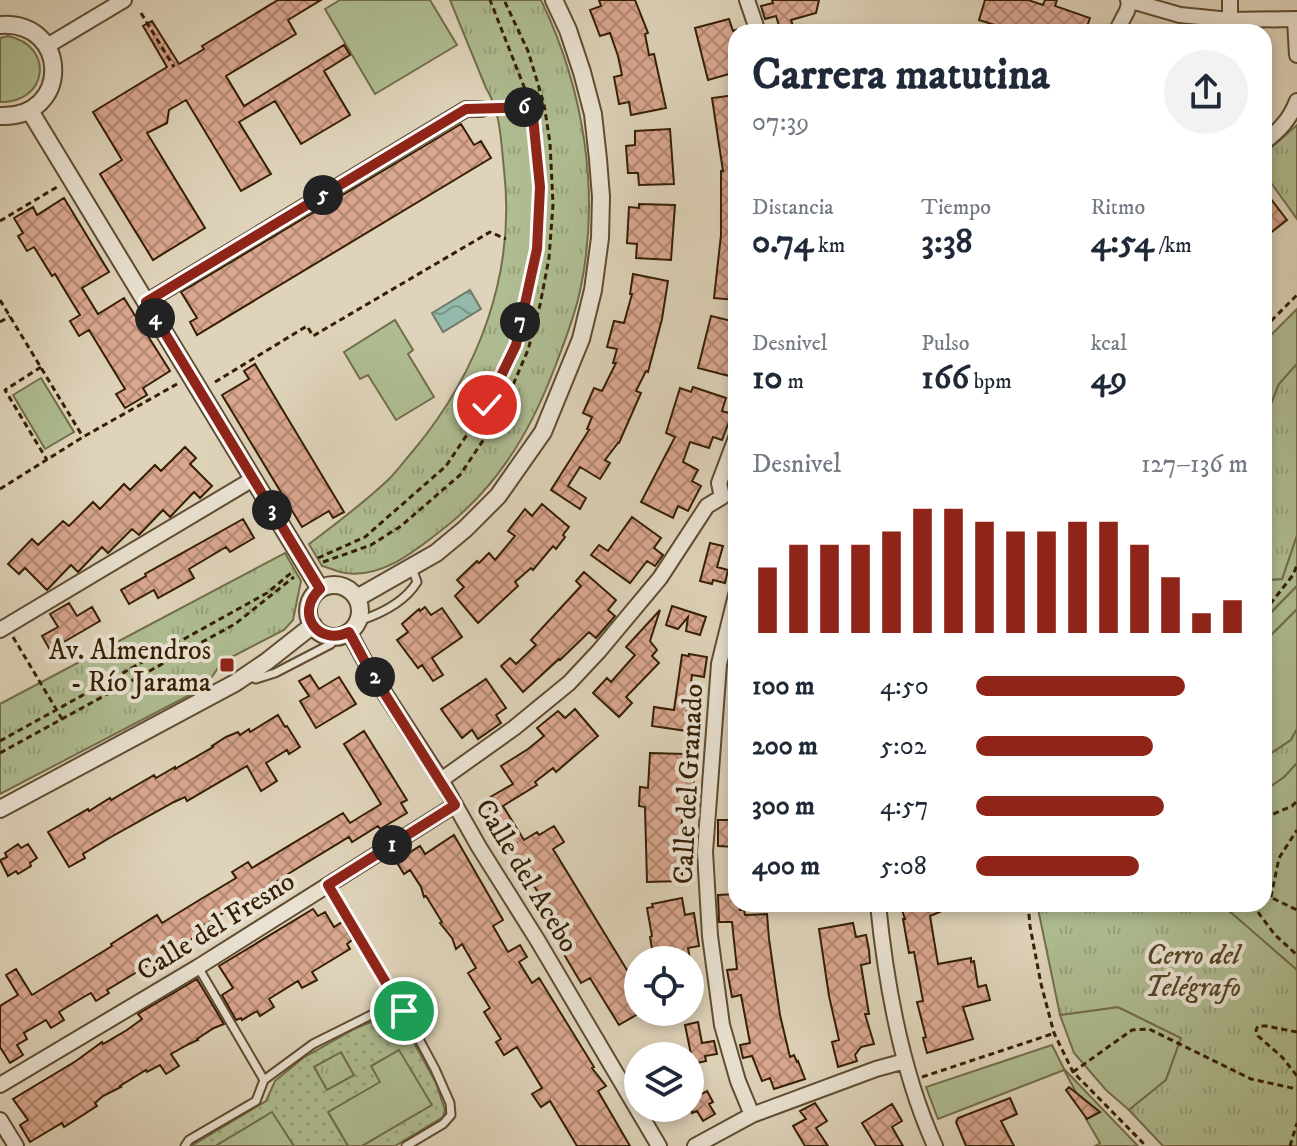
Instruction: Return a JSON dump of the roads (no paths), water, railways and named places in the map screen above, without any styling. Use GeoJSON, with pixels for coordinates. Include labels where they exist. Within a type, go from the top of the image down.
{"type":"FeatureCollection","features":[{"type":"Feature","properties":{"kind":"street"},"geometry":{"type":"LineString","coordinates":[[47,46],[124,0]]}},
{"type":"Feature","properties":{"kind":"street"},"geometry":{"type":"LineString","coordinates":[[357,598],[436,553],[498,496],[543,432],[581,339],[593,290],[600,238],[598,159],[593,114],[582,72],[554,0]]}},
{"type":"Feature","properties":{"kind":"street"},"geometry":{"type":"LineString","coordinates":[[747,0],[755,24]]}},
{"type":"Feature","properties":{"kind":"street"},"geometry":{"type":"LineString","coordinates":[[1120,24],[1129,0],[1180,15],[1230,20],[1296,19],[1297,55]]}},
{"type":"Feature","properties":{"kind":"street"},"geometry":{"type":"LineString","coordinates":[[1230,0],[1230,20]]}},
{"type":"Feature","properties":{"kind":"street"},"geometry":{"type":"LineString","coordinates":[[0,25],[26,28],[38,36],[53,60],[54,75],[50,90],[42,102],[14,117],[0,116]]}},
{"type":"Feature","properties":{"kind":"street"},"geometry":{"type":"LineString","coordinates":[[1272,136],[1292,116],[1297,101]]}},
{"type":"Feature","properties":{"kind":"street"},"geometry":{"type":"LineString","coordinates":[[146,302],[466,109],[482,109]]}},
{"type":"Feature","properties":{"kind":"street"},"geometry":{"type":"LineString","coordinates":[[30,111],[320,589]]}},
{"type":"Feature","properties":{"kind":"street"},"geometry":{"type":"LineString","coordinates":[[728,459],[719,483],[728,498]]}},
{"type":"Feature","properties":{"kind":"street"},"geometry":{"type":"LineString","coordinates":[[4,626],[253,479]]}},
{"type":"Feature","properties":{"kind":"street"},"geometry":{"type":"LineString","coordinates":[[441,780],[514,728],[569,683],[660,578],[707,506],[728,500]]}},
{"type":"Feature","properties":{"kind":"street"},"geometry":{"type":"LineString","coordinates":[[331,585],[344,586],[357,598],[361,613],[347,630],[318,631],[309,619],[311,599],[320,589],[331,585]]}},
{"type":"Feature","properties":{"kind":"street"},"geometry":{"type":"LineString","coordinates":[[0,809],[246,676],[313,625]]}},
{"type":"Feature","properties":{"kind":"street","name":"Calle del Granado"},"geometry":{"type":"LineString","coordinates":[[728,627],[719,664],[705,852],[710,936],[722,1025],[738,1081],[752,1115]]}},
{"type":"Feature","properties":{"kind":"street","name":"Calle del Acebo"},"geometry":{"type":"LineString","coordinates":[[347,630],[441,780],[659,1146]]}},
{"type":"Feature","properties":{"kind":"street","name":"Calle del Fresno"},"geometry":{"type":"LineString","coordinates":[[0,1085],[198,967],[455,805]]}},
{"type":"Feature","properties":{"kind":"street"},"geometry":{"type":"LineString","coordinates":[[879,912],[883,951],[905,1061],[935,1146]]}},
{"type":"Feature","properties":{"kind":"street"},"geometry":{"type":"LineString","coordinates":[[695,1146],[752,1115],[905,1061]]}},
{"type":"Feature","properties":{"kind":"street"},"geometry":{"type":"LineString","coordinates":[[0,1120],[16,1146]]}},
{"type":"Feature","properties":{"kind":"lane"},"geometry":{"type":"LineString","coordinates":[[246,676],[256,679],[275,673],[331,644],[347,630],[384,611],[417,582],[412,568]]}},
{"type":"Feature","properties":{"kind":"lane"},"geometry":{"type":"LineString","coordinates":[[328,885],[392,993],[393,1004]]}},
{"type":"Feature","properties":{"kind":"lane"},"geometry":{"type":"LineString","coordinates":[[198,967],[264,1080]]}},
{"type":"Feature","properties":{"kind":"lane"},"geometry":{"type":"LineString","coordinates":[[185,1146],[189,1140],[256,1101],[264,1080],[313,1044],[393,1004]]}},
{"type":"Feature","properties":{"kind":"lane"},"geometry":{"type":"LineString","coordinates":[[393,1004],[404,1011],[450,1103],[451,1115],[443,1124],[406,1146]]}},
{"type":"Feature","properties":{"kind":"water"},"geometry":{"type":"Polygon","coordinates":[[[470,290],[481,309],[443,332],[432,313],[470,290]]]}},
{"type":"Feature","properties":{"kind":"place","name":"Av. Almendros - Río Jarama"},"geometry":{"type":"Point","coordinates":[227,665]}},
{"type":"Feature","properties":{"kind":"park label","name":"Cerro del Telégrafo"},"geometry":{"type":"Point","coordinates":[1193,970]}}]}
